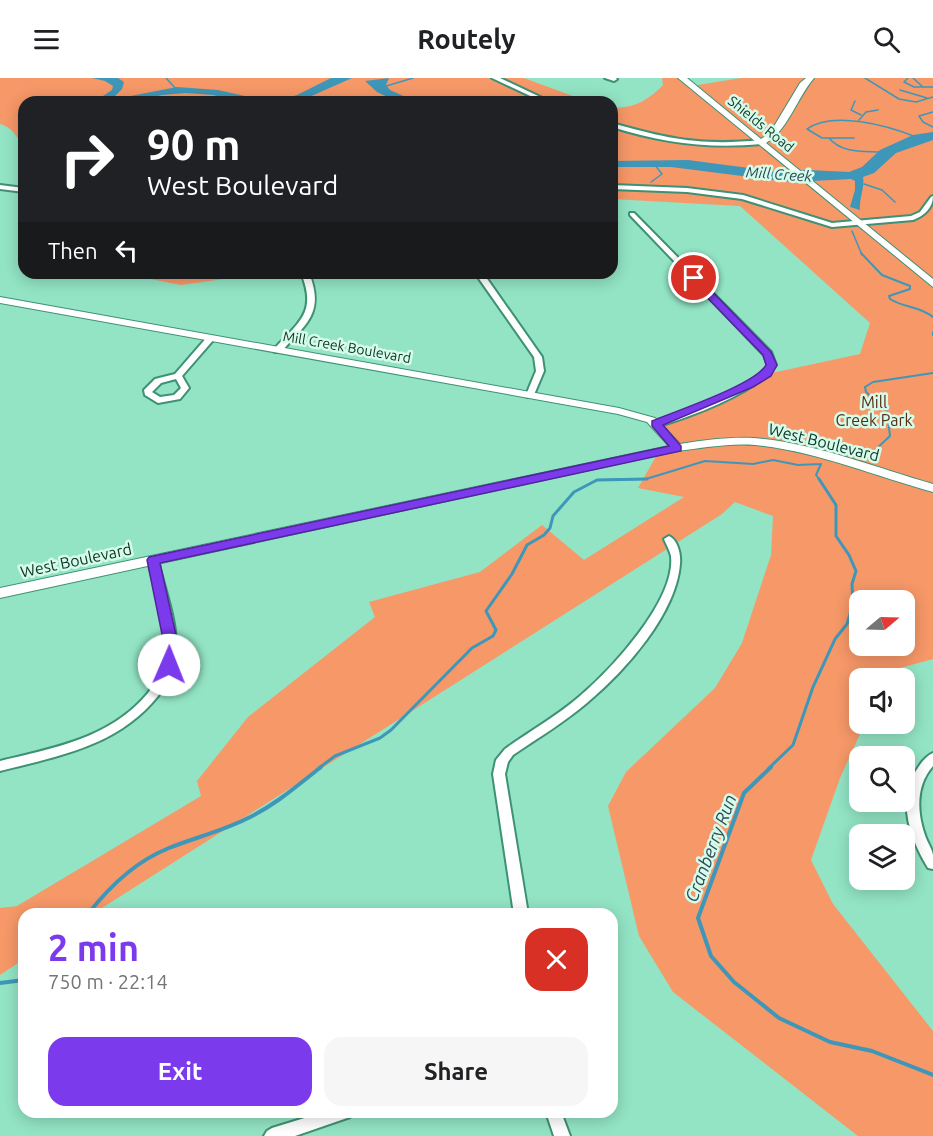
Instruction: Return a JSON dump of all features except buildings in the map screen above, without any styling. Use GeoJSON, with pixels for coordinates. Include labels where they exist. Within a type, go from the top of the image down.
{"type":"FeatureCollection","features":[{"type":"Feature","properties":{"kind":"street"},"geometry":{"type":"LineString","coordinates":[[495,78],[535,96]]}},
{"type":"Feature","properties":{"kind":"street","name":"Shields Road"},"geometry":{"type":"LineString","coordinates":[[682,78],[933,284]]}},
{"type":"Feature","properties":{"kind":"street"},"geometry":{"type":"LineString","coordinates":[[618,128],[691,145],[712,146],[760,142],[773,135],[803,84],[810,78]]}},
{"type":"Feature","properties":{"kind":"street"},"geometry":{"type":"LineString","coordinates":[[0,187],[18,189]]}},
{"type":"Feature","properties":{"kind":"street"},"geometry":{"type":"LineString","coordinates":[[618,187],[687,190],[743,197],[819,223],[832,225],[913,218],[922,213],[933,198]]}},
{"type":"Feature","properties":{"kind":"street"},"geometry":{"type":"LineString","coordinates":[[632,214],[768,354],[771,365],[767,374],[749,385],[656,424]]}},
{"type":"Feature","properties":{"kind":"street"},"geometry":{"type":"LineString","coordinates":[[278,350],[302,323],[313,305],[313,290],[308,279]]}},
{"type":"Feature","properties":{"kind":"street"},"geometry":{"type":"LineString","coordinates":[[483,279],[538,357],[540,371],[530,395]]}},
{"type":"Feature","properties":{"kind":"street","name":"Mill Creek Boulevard"},"geometry":{"type":"LineString","coordinates":[[0,300],[620,411],[656,424],[677,448]]}},
{"type":"Feature","properties":{"kind":"street"},"geometry":{"type":"LineString","coordinates":[[178,376],[211,338]]}},
{"type":"Feature","properties":{"kind":"street","name":"West Boulevard"},"geometry":{"type":"LineString","coordinates":[[0,593],[677,448],[725,442],[766,443],[803,451],[933,488]]}},
{"type":"Feature","properties":{"kind":"street"},"geometry":{"type":"LineString","coordinates":[[520,908],[501,795],[500,765],[509,752],[594,690],[646,632],[664,602],[674,573],[675,551],[669,539]]}},
{"type":"Feature","properties":{"kind":"street"},"geometry":{"type":"LineString","coordinates":[[0,766],[66,750],[93,740],[126,721],[154,694],[169,665],[171,644],[153,560]]}},
{"type":"Feature","properties":{"kind":"street"},"geometry":{"type":"LineString","coordinates":[[933,758],[922,769],[916,784],[912,812],[918,836],[933,864]]}},
{"type":"Feature","properties":{"kind":"street"},"geometry":{"type":"LineString","coordinates":[[272,1136],[324,1118]]}},
{"type":"Feature","properties":{"kind":"street"},"geometry":{"type":"LineString","coordinates":[[556,1118],[562,1136]]}},
{"type":"Feature","properties":{"kind":"green space"},"geometry":{"type":"Polygon","coordinates":[[[0,78],[524,78],[573,96],[18,96],[18,140],[10,129],[0,124],[0,78]]]}},
{"type":"Feature","properties":{"kind":"green space","name":"Mill Creek Park"},"geometry":{"type":"Polygon","coordinates":[[[662,78],[682,78],[692,86],[741,78],[933,78],[933,659],[900,668],[849,668],[849,734],[860,734],[855,746],[849,746],[849,758],[811,860],[833,904],[933,1031],[933,1136],[858,1136],[673,992],[639,936],[608,806],[626,772],[715,688],[742,643],[771,555],[773,516],[735,502],[722,514],[102,908],[18,908],[18,963],[0,975],[0,908],[17,906],[201,796],[197,781],[248,717],[375,617],[369,602],[480,572],[542,525],[584,560],[684,497],[638,488],[658,453],[677,448],[656,424],[749,385],[767,374],[860,354],[870,323],[740,206],[618,199],[618,107],[627,107],[640,102],[663,85],[662,78]]]}},
{"type":"Feature","properties":{"kind":"green space"},"geometry":{"type":"Polygon","coordinates":[[[150,279],[224,279],[181,285],[150,279]]]}},
{"type":"Feature","properties":{"kind":"water"},"geometry":{"type":"Polygon","coordinates":[[[92,78],[118,78],[124,82],[122,89],[115,96],[103,96],[112,90],[113,86],[105,81],[92,78]]]}},
{"type":"Feature","properties":{"kind":"water"},"geometry":{"type":"Polygon","coordinates":[[[331,78],[352,78],[312,96],[294,96],[331,78]]]}},
{"type":"Feature","properties":{"kind":"water"},"geometry":{"type":"Polygon","coordinates":[[[389,78],[386,85],[390,90],[404,96],[385,96],[365,81],[389,78]]]}},
{"type":"Feature","properties":{"kind":"water"},"geometry":{"type":"Polygon","coordinates":[[[177,87],[218,90],[245,96],[186,93],[130,96],[177,87]]]}},
{"type":"Feature","properties":{"kind":"water","name":"Mill Creek"},"geometry":{"type":"Polygon","coordinates":[[[933,132],[933,140],[896,153],[874,173],[863,177],[860,210],[850,207],[855,190],[855,181],[851,179],[791,182],[671,167],[618,167],[618,161],[688,160],[779,172],[808,170],[849,172],[862,167],[880,150],[913,135],[933,132]]]}},
{"type":"Feature","properties":{"kind":"waterway"},"geometry":{"type":"LineString","coordinates":[[166,78],[176,89]]}},
{"type":"Feature","properties":{"kind":"waterway"},"geometry":{"type":"LineString","coordinates":[[383,87],[413,78]]}},
{"type":"Feature","properties":{"kind":"waterway"},"geometry":{"type":"LineString","coordinates":[[865,78],[899,99],[916,102],[933,97]]}},
{"type":"Feature","properties":{"kind":"waterway"},"geometry":{"type":"LineString","coordinates":[[908,78],[904,82],[914,87],[923,87]]}},
{"type":"Feature","properties":{"kind":"waterway"},"geometry":{"type":"LineString","coordinates":[[913,78],[923,87]]}},
{"type":"Feature","properties":{"kind":"waterway"},"geometry":{"type":"LineString","coordinates":[[923,87],[933,87]]}},
{"type":"Feature","properties":{"kind":"waterway"},"geometry":{"type":"LineString","coordinates":[[900,90],[927,98]]}},
{"type":"Feature","properties":{"kind":"waterway"},"geometry":{"type":"LineString","coordinates":[[855,101],[851,110],[861,115]]}},
{"type":"Feature","properties":{"kind":"waterway"},"geometry":{"type":"LineString","coordinates":[[859,120],[866,112],[878,110]]}},
{"type":"Feature","properties":{"kind":"waterway"},"geometry":{"type":"LineString","coordinates":[[933,112],[919,116],[923,122],[933,127]]}},
{"type":"Feature","properties":{"kind":"waterway"},"geometry":{"type":"LineString","coordinates":[[829,138],[822,138],[807,129],[818,123],[846,120],[891,128],[916,137]]}},
{"type":"Feature","properties":{"kind":"waterway"},"geometry":{"type":"LineString","coordinates":[[829,138],[854,138]]}},
{"type":"Feature","properties":{"kind":"waterway"},"geometry":{"type":"LineString","coordinates":[[829,138],[846,149],[880,152]]}},
{"type":"Feature","properties":{"kind":"waterway"},"geometry":{"type":"LineString","coordinates":[[651,182],[662,174],[655,165]]}},
{"type":"Feature","properties":{"kind":"waterway"},"geometry":{"type":"LineString","coordinates":[[864,184],[882,190],[895,202]]}},
{"type":"Feature","properties":{"kind":"waterway","name":"Cranberry Run"},"geometry":{"type":"LineString","coordinates":[[852,231],[861,253]]}},
{"type":"Feature","properties":{"kind":"waterway","name":"Cranberry Run"},"geometry":{"type":"LineString","coordinates":[[861,253],[882,275],[910,286],[910,289],[889,296],[890,299],[933,317]]}},
{"type":"Feature","properties":{"kind":"waterway","name":"Cranberry Run"},"geometry":{"type":"LineString","coordinates":[[850,455],[875,450],[890,436],[887,411],[866,392],[865,387],[873,382],[933,373]]}},
{"type":"Feature","properties":{"kind":"waterway"},"geometry":{"type":"LineString","coordinates":[[596,480],[646,479],[705,461],[753,464],[773,460],[798,465],[821,464],[816,475],[820,480]]}},
{"type":"Feature","properties":{"kind":"waterway"},"geometry":{"type":"LineString","coordinates":[[319,768],[335,756],[380,738],[391,730],[472,648],[493,636],[496,630],[486,611],[512,574],[527,545],[544,535],[550,528],[553,516],[574,492],[597,480],[647,479]]}},
{"type":"Feature","properties":{"kind":"waterway","name":"Cranberry Run"},"geometry":{"type":"LineString","coordinates":[[769,768],[793,745],[813,687],[835,639],[847,624],[853,604],[852,584],[856,571],[849,555],[836,536],[836,505],[819,479]]}},
{"type":"Feature","properties":{"kind":"waterway"},"geometry":{"type":"LineString","coordinates":[[93,908],[114,885],[145,860],[169,848],[256,814],[321,767]]}},
{"type":"Feature","properties":{"kind":"waterway","name":"Cranberry Run"},"geometry":{"type":"LineString","coordinates":[[771,767],[744,793],[698,918],[711,956],[734,982],[779,1018],[830,1042],[872,1051],[933,1075]]}},
{"type":"Feature","properties":{"kind":"waterway"},"geometry":{"type":"LineString","coordinates":[[0,983],[18,981]]}},
{"type":"Feature","properties":{"kind":"route"},"geometry":{"type":"LineString","coordinates":[[169,665],[171,644],[153,560],[677,448],[656,424],[675,418],[749,385],[767,374],[771,365],[768,354],[694,278]]}}]}
